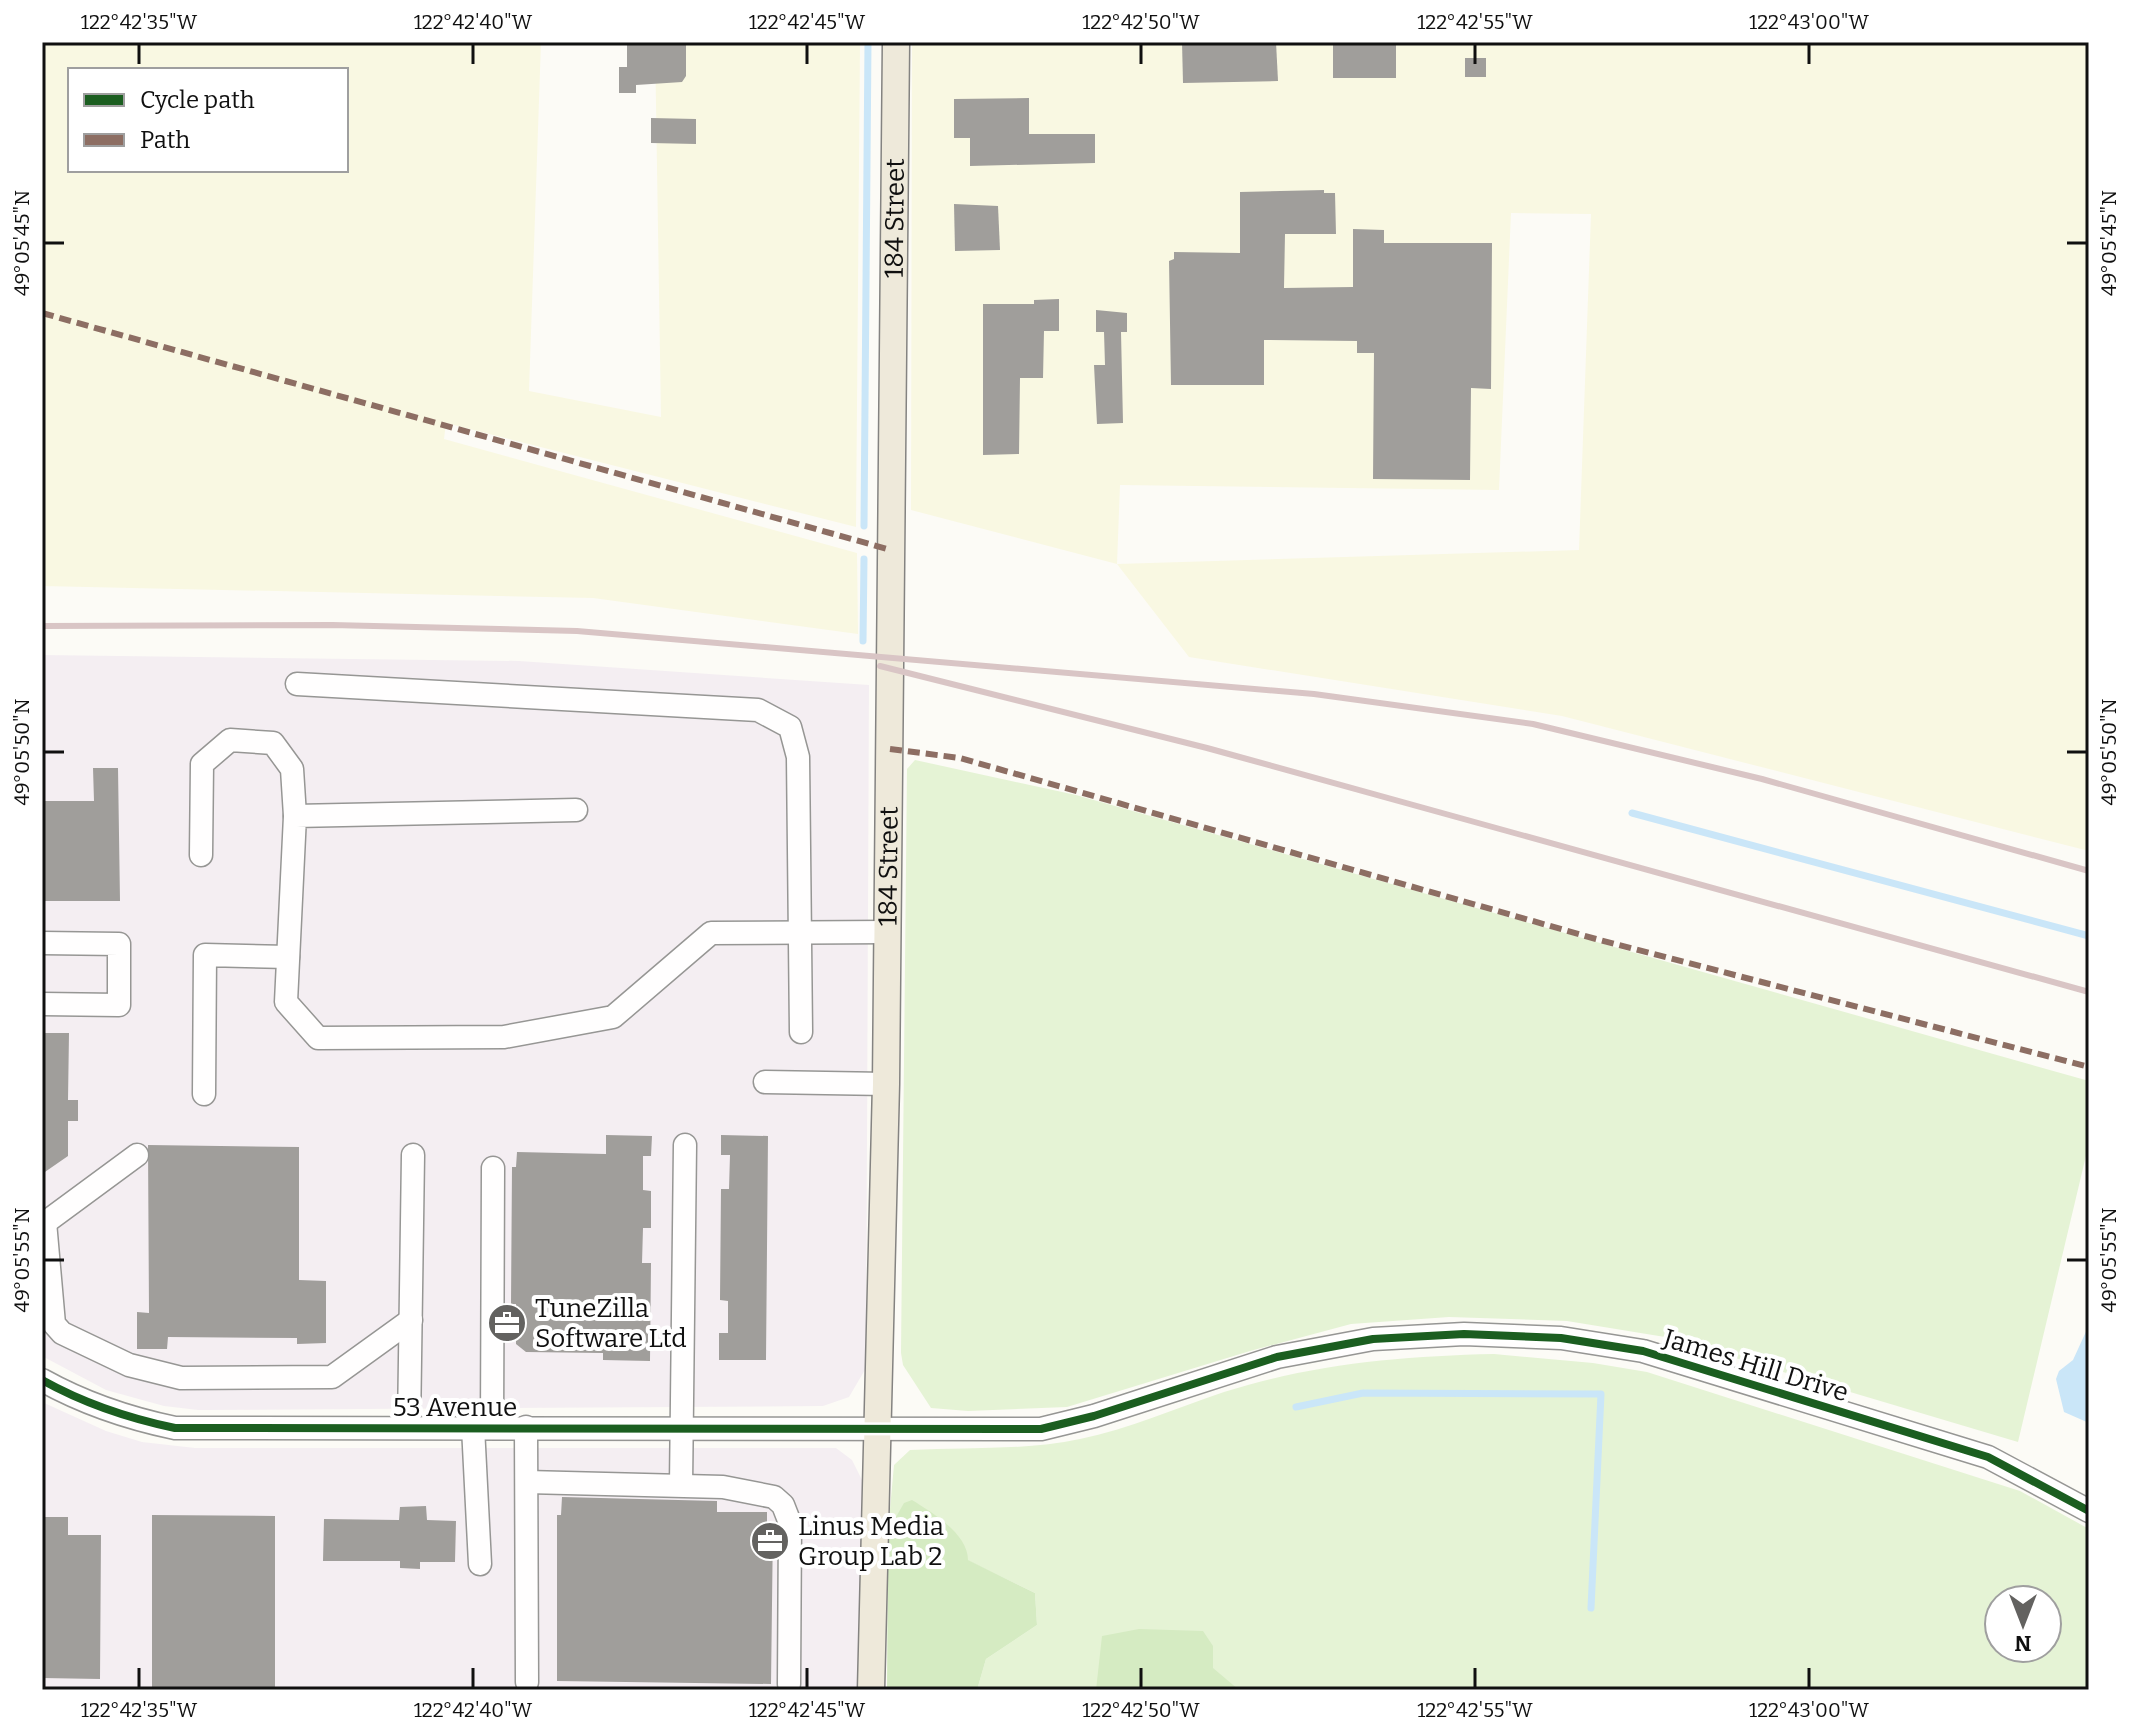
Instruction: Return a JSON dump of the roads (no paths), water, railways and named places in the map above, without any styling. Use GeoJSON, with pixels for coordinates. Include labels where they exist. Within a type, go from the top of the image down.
{"type":"FeatureCollection","features":[{"type":"Feature","properties":{"kind":"main road","name":"184 Street"},"geometry":{"type":"LineString","coordinates":[[871,1690],[886,1084],[896,42]]}},
{"type":"Feature","properties":{"kind":"street"},"geometry":{"type":"LineString","coordinates":[[297,684],[758,710],[790,727],[798,757],[801,1032]]}},
{"type":"Feature","properties":{"kind":"street"},"geometry":{"type":"LineString","coordinates":[[201,855],[202,764],[230,740],[273,743],[292,769],[295,816],[286,1002],[318,1038],[504,1037],[613,1017],[711,933],[800,930],[888,932]]}},
{"type":"Feature","properties":{"kind":"street"},"geometry":{"type":"LineString","coordinates":[[295,816],[576,810]]}},
{"type":"Feature","properties":{"kind":"street"},"geometry":{"type":"LineString","coordinates":[[42,943],[119,944],[119,1005],[42,1004]]}},
{"type":"Feature","properties":{"kind":"street"},"geometry":{"type":"LineString","coordinates":[[204,1094],[205,955],[288,957]]}},
{"type":"Feature","properties":{"kind":"street"},"geometry":{"type":"LineString","coordinates":[[765,1082],[886,1084]]}},
{"type":"Feature","properties":{"kind":"street"},"geometry":{"type":"LineString","coordinates":[[681,1485],[685,1145]]}},
{"type":"Feature","properties":{"kind":"street"},"geometry":{"type":"LineString","coordinates":[[137,1155],[44,1224],[54,1324],[62,1333],[129,1365],[181,1378],[332,1377],[411,1320]]}},
{"type":"Feature","properties":{"kind":"street"},"geometry":{"type":"LineString","coordinates":[[409,1427],[413,1155]]}},
{"type":"Feature","properties":{"kind":"street"},"geometry":{"type":"LineString","coordinates":[[480,1564],[493,1168]]}},
{"type":"Feature","properties":{"kind":"street","name":"James Hill Drive"},"geometry":{"type":"LineString","coordinates":[[878,1427],[1041,1429],[1068,1424],[1277,1357],[1373,1339],[1464,1334],[1561,1338],[1643,1351],[1988,1457],[2089,1511]]}},
{"type":"Feature","properties":{"kind":"street","name":"53 Avenue"},"geometry":{"type":"LineString","coordinates":[[42,1380],[103,1409],[175,1428],[878,1427]]}},
{"type":"Feature","properties":{"kind":"street"},"geometry":{"type":"LineString","coordinates":[[526,1427],[527,1682]]}},
{"type":"Feature","properties":{"kind":"street"},"geometry":{"type":"LineString","coordinates":[[527,1482],[723,1487],[774,1497],[787,1512],[789,1684]]}},
{"type":"Feature","properties":{"kind":"water"},"geometry":{"type":"Polygon","coordinates":[[[2089,1325],[2089,1423],[2064,1412],[2056,1379],[2059,1371],[2073,1360],[2089,1325]]]}},
{"type":"Feature","properties":{"kind":"waterway"},"geometry":{"type":"LineString","coordinates":[[864,526],[868,42]]}},
{"type":"Feature","properties":{"kind":"waterway"},"geometry":{"type":"LineString","coordinates":[[863,641],[864,559]]}},
{"type":"Feature","properties":{"kind":"waterway"},"geometry":{"type":"LineString","coordinates":[[1632,813],[2089,936]]}},
{"type":"Feature","properties":{"kind":"waterway"},"geometry":{"type":"LineString","coordinates":[[1296,1407],[1363,1393],[1601,1394],[1591,1608]]}},
{"type":"Feature","properties":{"kind":"railway"},"geometry":{"type":"LineString","coordinates":[[42,626],[332,625],[577,631],[1314,694],[1533,724],[1762,779],[2089,871]]}},
{"type":"Feature","properties":{"kind":"railway"},"geometry":{"type":"LineString","coordinates":[[880,666],[1207,748],[2089,992]]}},
{"type":"Feature","properties":{"kind":"place","name":"TuneZilla Software Ltd"},"geometry":{"type":"Point","coordinates":[507,1323]}},
{"type":"Feature","properties":{"kind":"place","name":"Linus Media Group Lab 2"},"geometry":{"type":"Point","coordinates":[770,1541]}}]}
